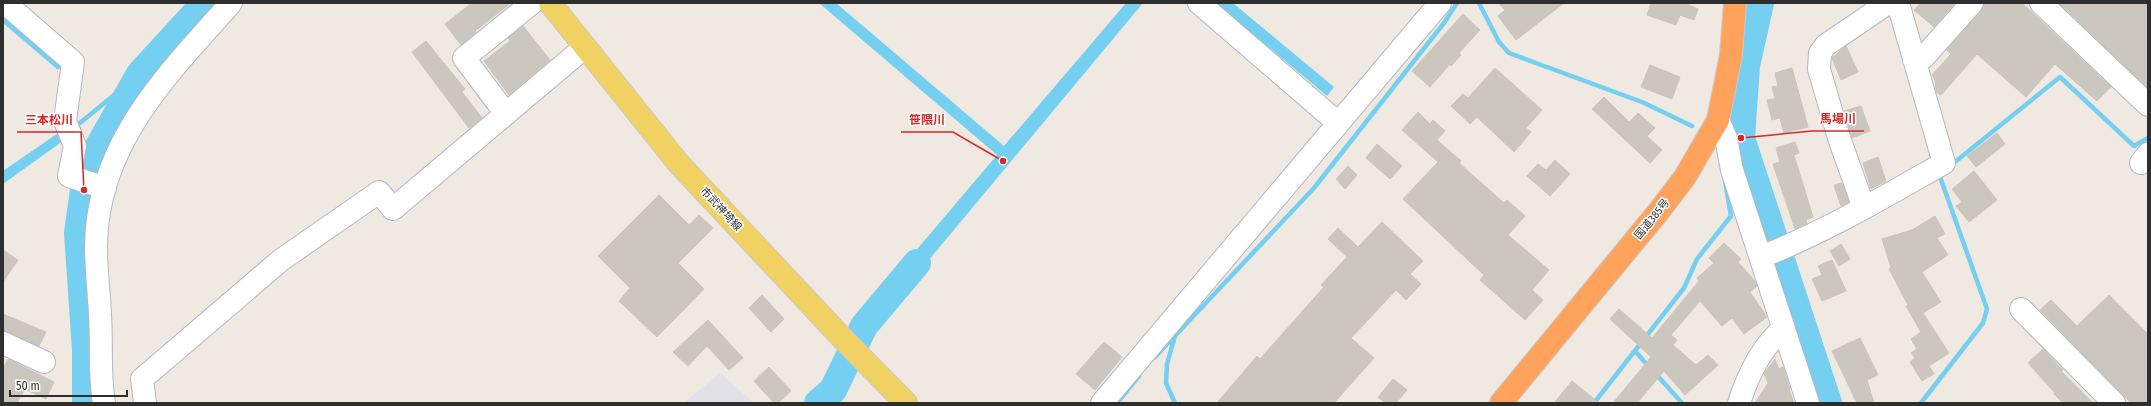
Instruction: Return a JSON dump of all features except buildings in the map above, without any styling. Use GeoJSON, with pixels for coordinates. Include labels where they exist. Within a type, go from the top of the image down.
{"type":"FeatureCollection","features":[{"type":"Feature","properties":{"kind":"highway","name":"国道385号"},"geometry":{"type":"LineString","coordinates":[[1501,403],[1659,211],[1684,177],[1718,120],[1731,55],[1735,3]]}},
{"type":"Feature","properties":{"kind":"main road","name":"市武神埼線"},"geometry":{"type":"LineString","coordinates":[[550,3],[680,164],[906,403]]}},
{"type":"Feature","properties":{"kind":"street"},"geometry":{"type":"LineString","coordinates":[[5,3],[73,62],[68,130],[75,146],[69,176],[105,188]]}},
{"type":"Feature","properties":{"kind":"street"},"geometry":{"type":"LineString","coordinates":[[104,403],[96,245],[99,216],[105,188],[118,151],[135,118],[170,72],[231,3]]}},
{"type":"Feature","properties":{"kind":"street"},"geometry":{"type":"LineString","coordinates":[[506,114],[464,58],[532,3]]}},
{"type":"Feature","properties":{"kind":"street"},"geometry":{"type":"LineString","coordinates":[[1199,3],[1338,123]]}},
{"type":"Feature","properties":{"kind":"street"},"geometry":{"type":"LineString","coordinates":[[1102,403],[1440,3]]}},
{"type":"Feature","properties":{"kind":"street"},"geometry":{"type":"LineString","coordinates":[[1864,208],[1839,138],[1819,69],[1820,53],[1826,45],[1888,3]]}},
{"type":"Feature","properties":{"kind":"street"},"geometry":{"type":"LineString","coordinates":[[1761,257],[1790,246],[1864,208],[1944,163],[1898,3]]}},
{"type":"Feature","properties":{"kind":"street"},"geometry":{"type":"LineString","coordinates":[[1914,60],[1922,58],[1972,3]]}},
{"type":"Feature","properties":{"kind":"street"},"geometry":{"type":"LineString","coordinates":[[2041,3],[2148,105]]}},
{"type":"Feature","properties":{"kind":"street"},"geometry":{"type":"LineString","coordinates":[[145,403],[142,380],[281,260],[378,192],[393,209],[585,47]]}},
{"type":"Feature","properties":{"kind":"street"},"geometry":{"type":"LineString","coordinates":[[1718,120],[1726,138],[1732,170],[1808,403]]}},
{"type":"Feature","properties":{"kind":"street"},"geometry":{"type":"LineString","coordinates":[[2021,309],[2114,403]]}},
{"type":"Feature","properties":{"kind":"street"},"geometry":{"type":"LineString","coordinates":[[1739,403],[1747,378],[1772,338],[1784,328]]}},
{"type":"Feature","properties":{"kind":"street"},"geometry":{"type":"LineString","coordinates":[[3,343],[44,362]]}},
{"type":"Feature","properties":{"kind":"shaded area"},"geometry":{"type":"Polygon","coordinates":[[[720,373],[754,403],[684,403],[720,373]]]}},
{"type":"Feature","properties":{"kind":"water"},"geometry":{"type":"Polygon","coordinates":[[[819,3],[836,3],[1004,146],[1126,3],[1143,3],[898,297],[885,287],[997,155],[819,3]]]}},
{"type":"Feature","properties":{"kind":"water"},"geometry":{"type":"Polygon","coordinates":[[[1216,3],[1233,3],[1334,87],[1327,96],[1216,3]]]}},
{"type":"Feature","properties":{"kind":"water"},"geometry":{"type":"Polygon","coordinates":[[[77,120],[81,128],[3,184],[3,171],[77,120]]]}},
{"type":"Feature","properties":{"kind":"waterway"},"geometry":{"type":"LineString","coordinates":[[86,403],[86,350],[78,233],[84,190],[98,148],[140,74],[205,3]]}},
{"type":"Feature","properties":{"kind":"waterway"},"geometry":{"type":"LineString","coordinates":[[1155,357],[1314,188],[1444,23],[1457,3]]}},
{"type":"Feature","properties":{"kind":"waterway"},"geometry":{"type":"LineString","coordinates":[[1479,3],[1499,42],[1509,53],[1642,102],[1692,126]]}},
{"type":"Feature","properties":{"kind":"waterway"},"geometry":{"type":"LineString","coordinates":[[1760,3],[1746,66],[1741,138],[1828,403]]}},
{"type":"Feature","properties":{"kind":"waterway"},"geometry":{"type":"LineString","coordinates":[[3,20],[58,67]]}},
{"type":"Feature","properties":{"kind":"waterway"},"geometry":{"type":"LineString","coordinates":[[75,127],[140,74]]}},
{"type":"Feature","properties":{"kind":"waterway"},"geometry":{"type":"LineString","coordinates":[[1955,162],[2060,77],[2134,146],[2148,138]]}},
{"type":"Feature","properties":{"kind":"waterway"},"geometry":{"type":"LineString","coordinates":[[1921,403],[1983,323],[1987,309],[1939,174]]}},
{"type":"Feature","properties":{"kind":"waterway"},"geometry":{"type":"LineString","coordinates":[[1594,403],[1684,288],[1697,259],[1731,216],[1725,181]]}},
{"type":"Feature","properties":{"kind":"waterway"},"geometry":{"type":"LineString","coordinates":[[818,403],[833,390],[864,326],[917,263]]}},
{"type":"Feature","properties":{"kind":"waterway"},"geometry":{"type":"LineString","coordinates":[[1175,336],[1167,364],[1166,383],[1175,403]]}},
{"type":"Feature","properties":{"kind":"waterway"},"geometry":{"type":"LineString","coordinates":[[1635,351],[1650,368]]}},
{"type":"Feature","properties":{"kind":"waterway"},"geometry":{"type":"LineString","coordinates":[[1655,373],[1682,403]]}},
{"type":"Feature","properties":{"kind":"waterway"},"geometry":{"type":"LineString","coordinates":[[1117,403],[1139,376]]}},
{"type":"Feature","properties":{"kind":"place","name":"馬場川"},"geometry":{"type":"Point","coordinates":[1741,138]}},
{"type":"Feature","properties":{"kind":"place","name":"笹隈川"},"geometry":{"type":"Point","coordinates":[1003,161]}},
{"type":"Feature","properties":{"kind":"place","name":"三本松川"},"geometry":{"type":"Point","coordinates":[84,190]}}]}
